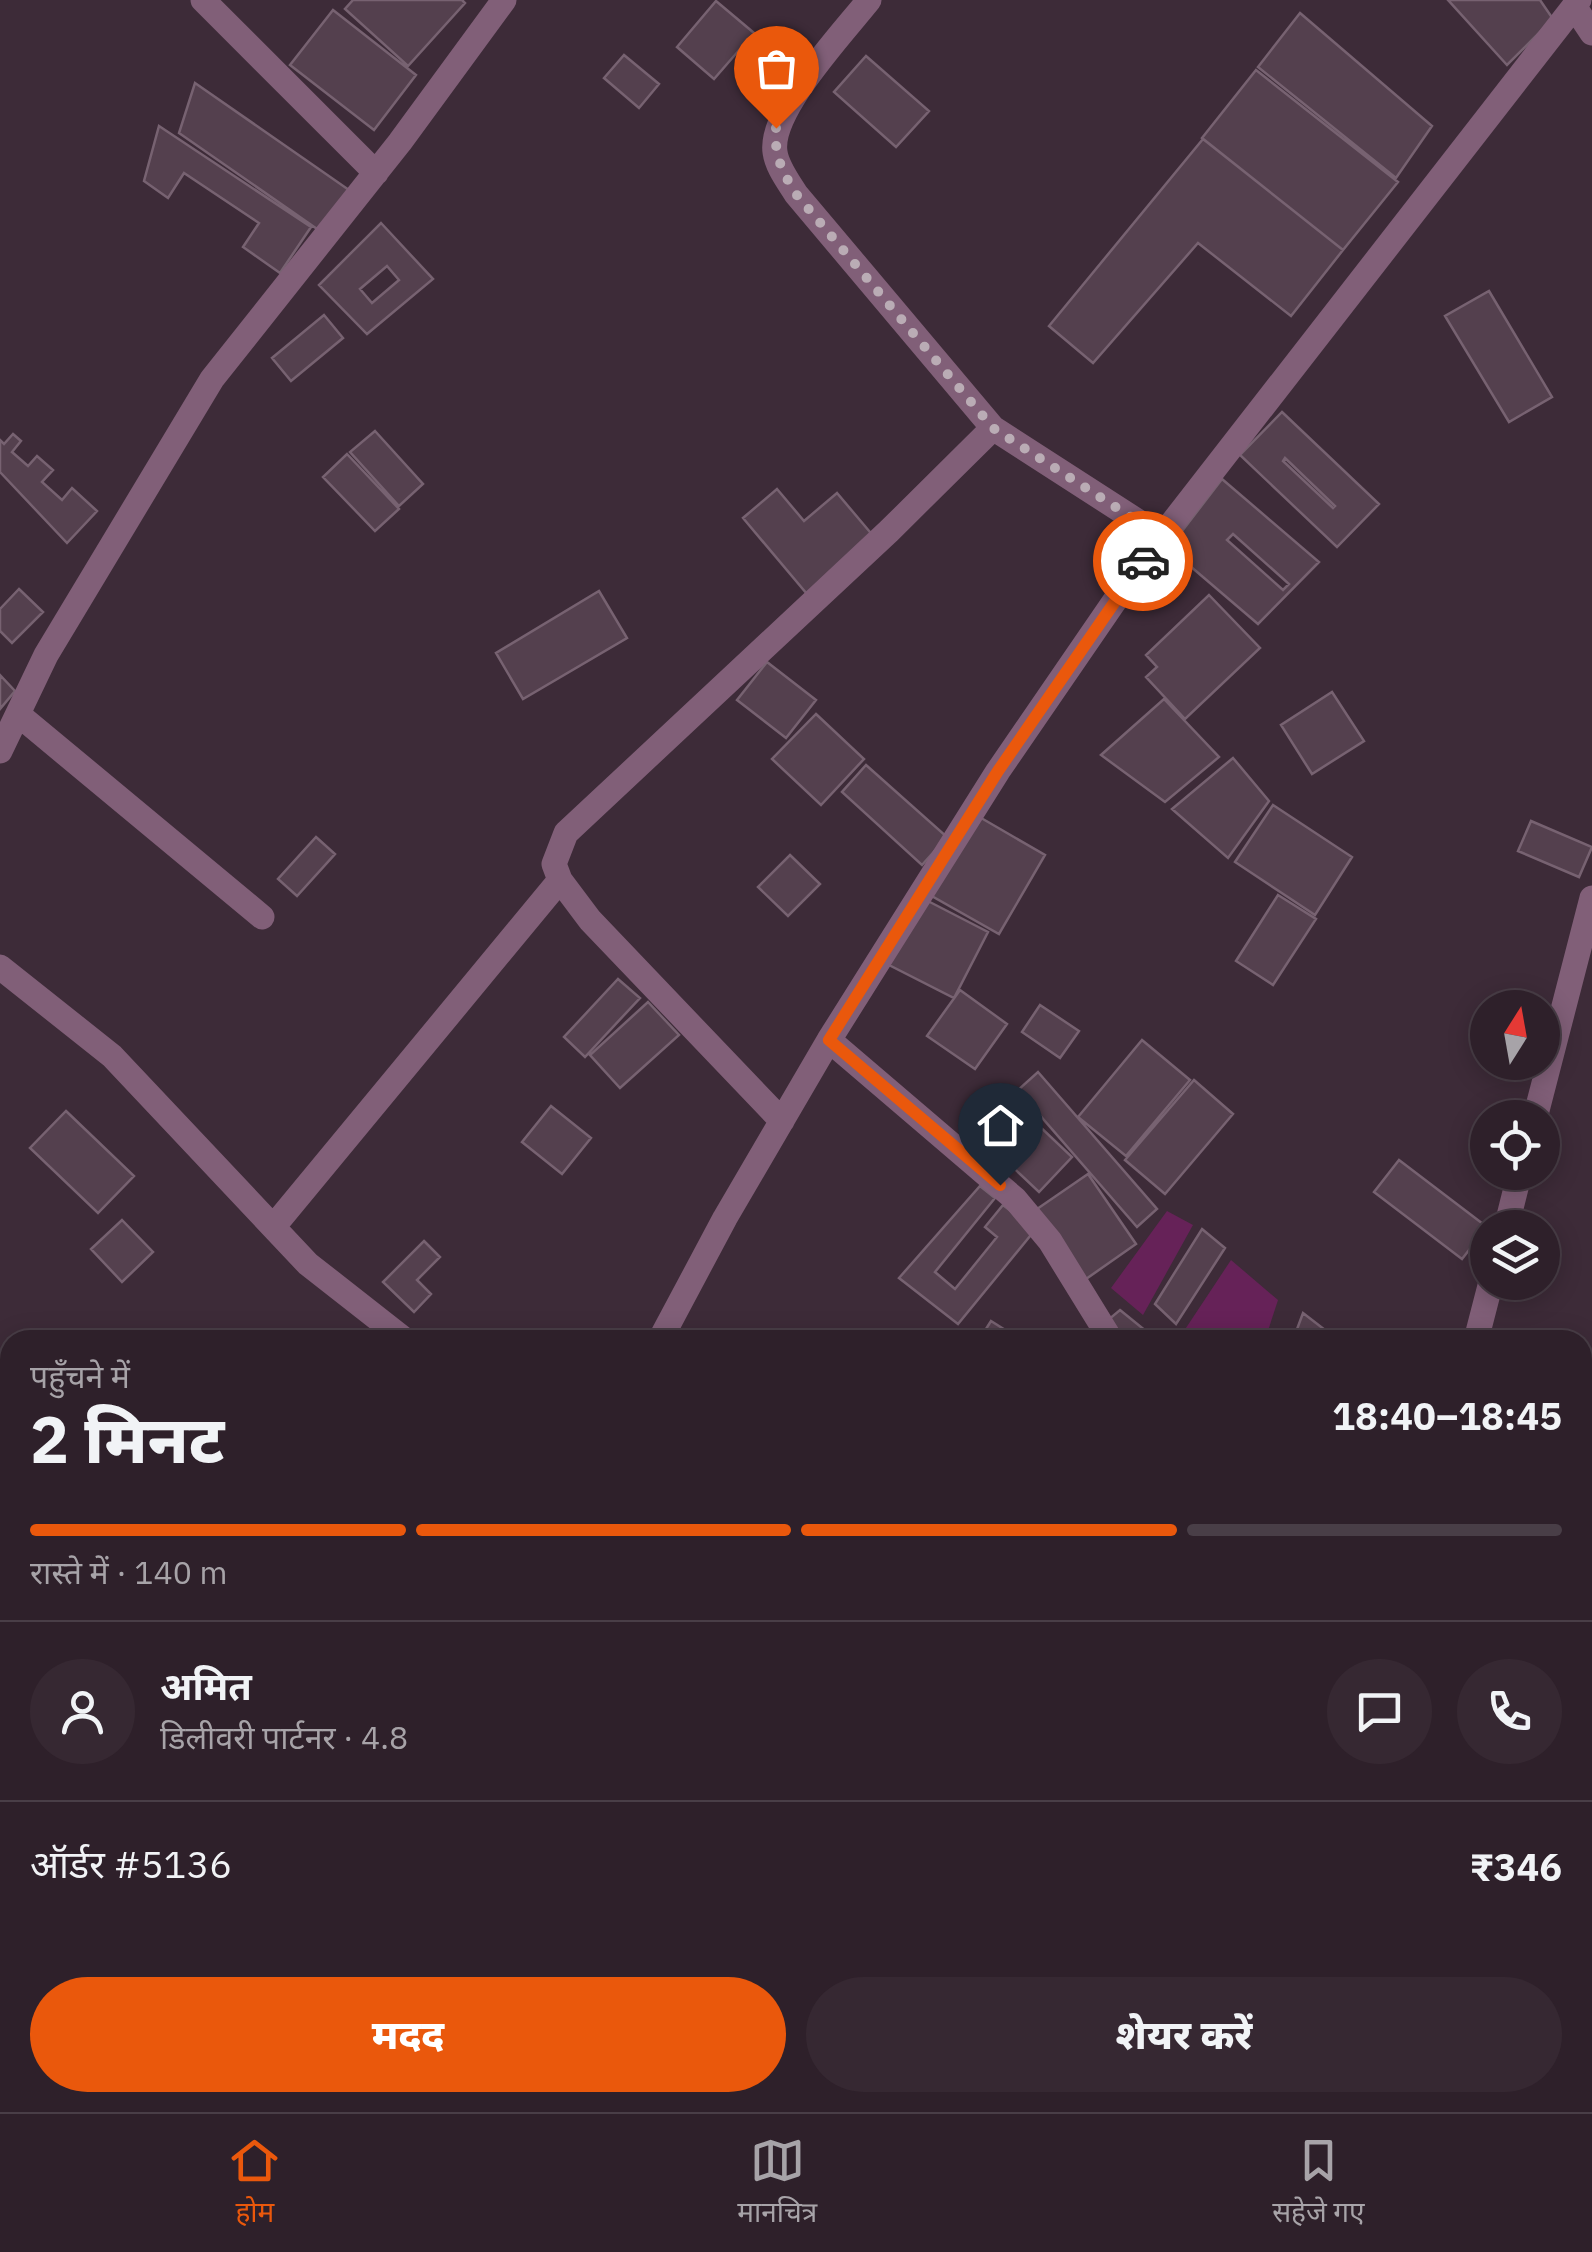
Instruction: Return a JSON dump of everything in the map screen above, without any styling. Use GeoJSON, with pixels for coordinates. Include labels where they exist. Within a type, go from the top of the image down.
{"type":"FeatureCollection","features":[{"type":"Feature","properties":{"kind":"street"},"geometry":{"type":"LineString","coordinates":[[203,0],[376,173]]}},
{"type":"Feature","properties":{"kind":"street"},"geometry":{"type":"LineString","coordinates":[[0,751],[46,655],[212,380],[376,173],[504,0]]}},
{"type":"Feature","properties":{"kind":"street"},"geometry":{"type":"LineString","coordinates":[[869,0],[786,107],[776,128],[774,150],[780,168],[796,194],[993,428],[1162,537]]}},
{"type":"Feature","properties":{"kind":"street"},"geometry":{"type":"LineString","coordinates":[[666,1330],[829,1040],[998,771],[1162,537],[1577,3],[1592,33]]}},
{"type":"Feature","properties":{"kind":"street"},"geometry":{"type":"LineString","coordinates":[[782,1120],[590,920],[560,880],[554,864],[566,832],[889,531],[993,428]]}},
{"type":"Feature","properties":{"kind":"street"},"geometry":{"type":"LineString","coordinates":[[19,715],[262,917]]}},
{"type":"Feature","properties":{"kind":"street"},"geometry":{"type":"LineString","coordinates":[[274,1226],[560,880]]}},
{"type":"Feature","properties":{"kind":"street"},"geometry":{"type":"LineString","coordinates":[[1539,1100],[1592,898]]}},
{"type":"Feature","properties":{"kind":"street"},"geometry":{"type":"LineString","coordinates":[[0,966],[112,1056],[308,1264],[392,1330]]}},
{"type":"Feature","properties":{"kind":"street"},"geometry":{"type":"LineString","coordinates":[[829,1040],[1015,1199],[1050,1241],[1105,1330]]}},
{"type":"Feature","properties":{"kind":"street"},"geometry":{"type":"LineString","coordinates":[[1479,1330],[1487,1300]]}},
{"type":"Feature","properties":{"kind":"shaded area"},"geometry":{"type":"Polygon","coordinates":[[[1167,1211],[1193,1225],[1143,1315],[1111,1288],[1167,1211]]]}},
{"type":"Feature","properties":{"kind":"shaded area"},"geometry":{"type":"Polygon","coordinates":[[[1231,1260],[1278,1300],[1268,1330],[1185,1330],[1231,1260]]]}},
{"type":"Feature","properties":{"kind":"building"},"geometry":{"type":"Polygon","coordinates":[[[353,0],[465,3],[408,66],[345,9],[353,0]]]}},
{"type":"Feature","properties":{"kind":"building"},"geometry":{"type":"Polygon","coordinates":[[[1448,0],[1540,0],[1553,19],[1507,65],[1448,0]]]}},
{"type":"Feature","properties":{"kind":"building"},"geometry":{"type":"Polygon","coordinates":[[[716,1],[754,33],[714,79],[677,47],[716,1]]]}},
{"type":"Feature","properties":{"kind":"building"},"geometry":{"type":"Polygon","coordinates":[[[333,10],[416,75],[374,130],[290,65],[333,10]]]}},
{"type":"Feature","properties":{"kind":"building"},"geometry":{"type":"Polygon","coordinates":[[[1300,13],[1432,126],[1396,178],[1258,67],[1300,13]]]}},
{"type":"Feature","properties":{"kind":"building"},"geometry":{"type":"Polygon","coordinates":[[[624,55],[659,84],[639,108],[604,78],[624,55]]]}},
{"type":"Feature","properties":{"kind":"building"},"geometry":{"type":"Polygon","coordinates":[[[866,56],[929,111],[896,147],[834,92],[866,56]]]}},
{"type":"Feature","properties":{"kind":"building"},"geometry":{"type":"Polygon","coordinates":[[[1256,70],[1398,182],[1343,250],[1202,138],[1256,70]]]}},
{"type":"Feature","properties":{"kind":"building"},"geometry":{"type":"Polygon","coordinates":[[[195,83],[349,190],[320,231],[179,133],[195,83]]]}},
{"type":"Feature","properties":{"kind":"building"},"geometry":{"type":"Polygon","coordinates":[[[159,126],[311,227],[280,273],[243,247],[259,223],[184,173],[168,198],[144,181],[159,126]]]}},
{"type":"Feature","properties":{"kind":"building"},"geometry":{"type":"Polygon","coordinates":[[[1203,139],[1343,250],[1291,316],[1198,243],[1093,363],[1049,326],[1203,139]]]}},
{"type":"Feature","properties":{"kind":"building"},"geometry":{"type":"Polygon","coordinates":[[[381,223],[433,279],[367,334],[319,285],[381,223]],[[387,266],[360,289],[372,303],[399,280],[387,266]]]}},
{"type":"Feature","properties":{"kind":"building"},"geometry":{"type":"Polygon","coordinates":[[[1489,291],[1552,397],[1509,422],[1445,316],[1489,291]]]}},
{"type":"Feature","properties":{"kind":"building"},"geometry":{"type":"Polygon","coordinates":[[[324,315],[343,338],[291,381],[272,358],[324,315]]]}},
{"type":"Feature","properties":{"kind":"building"},"geometry":{"type":"Polygon","coordinates":[[[1282,412],[1379,504],[1337,547],[1240,455],[1282,412]],[[1285,458],[1283,461],[1335,506],[1285,458]]]}},
{"type":"Feature","properties":{"kind":"building"},"geometry":{"type":"Polygon","coordinates":[[[375,431],[423,484],[399,506],[350,452],[375,431]]]}},
{"type":"Feature","properties":{"kind":"building"},"geometry":{"type":"Polygon","coordinates":[[[13,434],[21,441],[12,452],[28,466],[37,456],[53,470],[42,482],[62,500],[72,488],[97,511],[67,543],[0,472],[0,440],[4,444],[13,434]]]}},
{"type":"Feature","properties":{"kind":"building"},"geometry":{"type":"Polygon","coordinates":[[[347,454],[399,509],[375,531],[323,477],[347,454]]]}},
{"type":"Feature","properties":{"kind":"building"},"geometry":{"type":"Polygon","coordinates":[[[1222,479],[1319,562],[1258,624],[1169,548],[1222,479]],[[1233,534],[1227,540],[1283,590],[1289,584],[1233,534]]]}},
{"type":"Feature","properties":{"kind":"building"},"geometry":{"type":"Polygon","coordinates":[[[777,489],[804,521],[837,493],[875,538],[807,594],[743,518],[777,489]]]}},
{"type":"Feature","properties":{"kind":"building"},"geometry":{"type":"Polygon","coordinates":[[[19,589],[43,612],[12,643],[0,631],[0,609],[19,589]]]}},
{"type":"Feature","properties":{"kind":"building"},"geometry":{"type":"Polygon","coordinates":[[[599,591],[627,638],[523,699],[496,653],[599,591]]]}},
{"type":"Feature","properties":{"kind":"building"},"geometry":{"type":"Polygon","coordinates":[[[1209,595],[1260,648],[1185,719],[1146,677],[1157,667],[1146,655],[1209,595]]]}},
{"type":"Feature","properties":{"kind":"building"},"geometry":{"type":"Polygon","coordinates":[[[767,662],[816,700],[786,738],[737,700],[767,662]]]}},
{"type":"Feature","properties":{"kind":"building"},"geometry":{"type":"Polygon","coordinates":[[[0,675],[15,691],[0,709],[0,675]]]}},
{"type":"Feature","properties":{"kind":"building"},"geometry":{"type":"Polygon","coordinates":[[[1332,692],[1364,741],[1312,774],[1281,725],[1332,692]]]}},
{"type":"Feature","properties":{"kind":"building"},"geometry":{"type":"Polygon","coordinates":[[[1164,699],[1219,757],[1165,802],[1101,755],[1164,699]]]}},
{"type":"Feature","properties":{"kind":"building"},"geometry":{"type":"Polygon","coordinates":[[[816,714],[864,759],[821,805],[772,759],[816,714]]]}},
{"type":"Feature","properties":{"kind":"building"},"geometry":{"type":"Polygon","coordinates":[[[1233,758],[1269,801],[1228,858],[1172,809],[1233,758]]]}},
{"type":"Feature","properties":{"kind":"building"},"geometry":{"type":"Polygon","coordinates":[[[866,765],[947,837],[922,865],[842,792],[866,765]]]}},
{"type":"Feature","properties":{"kind":"building"},"geometry":{"type":"Polygon","coordinates":[[[1273,805],[1352,857],[1315,915],[1235,862],[1273,805]]]}},
{"type":"Feature","properties":{"kind":"building"},"geometry":{"type":"Polygon","coordinates":[[[976,815],[1045,855],[999,934],[930,895],[976,815]]]}},
{"type":"Feature","properties":{"kind":"building"},"geometry":{"type":"Polygon","coordinates":[[[1531,821],[1592,847],[1579,877],[1518,851],[1531,821]]]}},
{"type":"Feature","properties":{"kind":"building"},"geometry":{"type":"Polygon","coordinates":[[[316,837],[335,854],[297,896],[278,879],[316,837]]]}},
{"type":"Feature","properties":{"kind":"building"},"geometry":{"type":"Polygon","coordinates":[[[790,855],[820,884],[788,916],[758,887],[790,855]]]}},
{"type":"Feature","properties":{"kind":"building"},"geometry":{"type":"Polygon","coordinates":[[[1278,895],[1316,919],[1273,985],[1236,961],[1278,895]]]}},
{"type":"Feature","properties":{"kind":"building"},"geometry":{"type":"Polygon","coordinates":[[[924,899],[988,932],[954,998],[889,965],[924,899]]]}},
{"type":"Feature","properties":{"kind":"building"},"geometry":{"type":"Polygon","coordinates":[[[618,979],[640,998],[585,1057],[564,1037],[618,979]]]}},
{"type":"Feature","properties":{"kind":"building"},"geometry":{"type":"Polygon","coordinates":[[[960,990],[1007,1024],[975,1069],[927,1036],[960,990]]]}},
{"type":"Feature","properties":{"kind":"building"},"geometry":{"type":"Polygon","coordinates":[[[648,1002],[679,1035],[620,1088],[590,1055],[648,1002]]]}},
{"type":"Feature","properties":{"kind":"building"},"geometry":{"type":"Polygon","coordinates":[[[1040,1005],[1079,1031],[1060,1058],[1022,1032],[1040,1005]]]}},
{"type":"Feature","properties":{"kind":"building"},"geometry":{"type":"Polygon","coordinates":[[[1142,1040],[1190,1080],[1126,1156],[1078,1117],[1142,1040]]]}},
{"type":"Feature","properties":{"kind":"building"},"geometry":{"type":"Polygon","coordinates":[[[1038,1072],[1157,1209],[1137,1227],[1018,1090],[1038,1072]]]}},
{"type":"Feature","properties":{"kind":"building"},"geometry":{"type":"Polygon","coordinates":[[[1194,1080],[1233,1114],[1165,1194],[1125,1160],[1194,1080]]]}},
{"type":"Feature","properties":{"kind":"building"},"geometry":{"type":"Polygon","coordinates":[[[998,1087],[1072,1157],[1039,1192],[965,1122],[998,1087]]]}},
{"type":"Feature","properties":{"kind":"building"},"geometry":{"type":"Polygon","coordinates":[[[551,1106],[591,1138],[562,1174],[522,1142],[551,1106]]]}},
{"type":"Feature","properties":{"kind":"building"},"geometry":{"type":"Polygon","coordinates":[[[66,1111],[134,1176],[98,1213],[30,1148],[66,1111]]]}},
{"type":"Feature","properties":{"kind":"building"},"geometry":{"type":"Polygon","coordinates":[[[1399,1160],[1470,1214],[1470,1249],[1462,1259],[1374,1192],[1399,1160]]]}},
{"type":"Feature","properties":{"kind":"building"},"geometry":{"type":"Polygon","coordinates":[[[1088,1174],[1136,1244],[1086,1279],[1037,1209],[1088,1174]]]}},
{"type":"Feature","properties":{"kind":"building"},"geometry":{"type":"Polygon","coordinates":[[[980,1186],[995,1198],[935,1272],[955,1289],[997,1237],[985,1227],[1003,1205],[1035,1230],[958,1324],[899,1278],[980,1186]]]}},
{"type":"Feature","properties":{"kind":"building"},"geometry":{"type":"Polygon","coordinates":[[[122,1220],[153,1252],[122,1282],[91,1249],[122,1220]]]}},
{"type":"Feature","properties":{"kind":"building"},"geometry":{"type":"Polygon","coordinates":[[[1202,1229],[1225,1248],[1176,1324],[1155,1304],[1202,1229]]]}},
{"type":"Feature","properties":{"kind":"building"},"geometry":{"type":"Polygon","coordinates":[[[424,1241],[440,1257],[417,1280],[431,1294],[414,1312],[383,1282],[424,1241]]]}},
{"type":"Feature","properties":{"kind":"building"},"geometry":{"type":"Polygon","coordinates":[[[1120,1310],[1145,1330],[1114,1330],[1108,1320],[1120,1310]]]}},
{"type":"Feature","properties":{"kind":"building"},"geometry":{"type":"Polygon","coordinates":[[[1303,1313],[1325,1330],[1297,1330],[1303,1313]]]}},
{"type":"Feature","properties":{"kind":"building"},"geometry":{"type":"Polygon","coordinates":[[[991,1321],[1005,1330],[985,1330],[991,1321]]]}},
{"type":"Feature","properties":{"kind":"way so far"},"geometry":{"type":"LineString","coordinates":[[776,128],[774,150],[796,194],[993,428],[1162,537],[1143,561]]}},
{"type":"Feature","properties":{"kind":"route"},"geometry":{"type":"LineString","coordinates":[[1000,1185],[829,1040],[998,771],[1143,561]]}}]}
